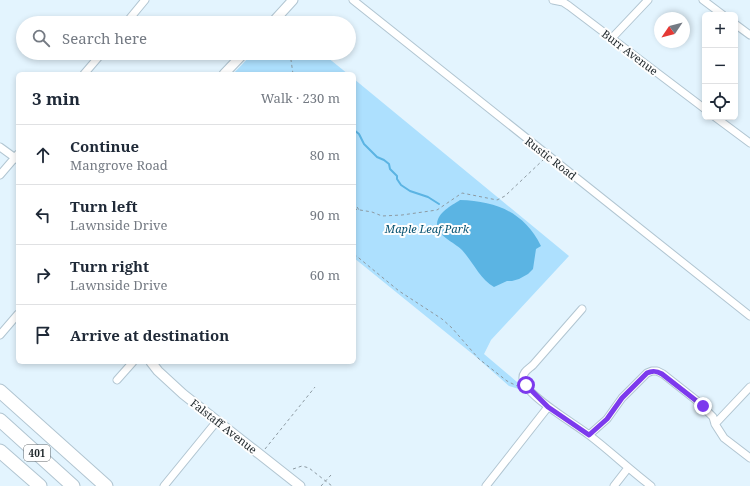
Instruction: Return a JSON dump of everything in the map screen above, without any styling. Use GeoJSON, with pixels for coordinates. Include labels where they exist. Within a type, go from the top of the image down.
{"type":"FeatureCollection","features":[{"type":"Feature","properties":{"kind":"highway","name":"401"},"geometry":{"type":"LineString","coordinates":[[0,392],[106,486]]}},
{"type":"Feature","properties":{"kind":"highway","name":"401"},"geometry":{"type":"LineString","coordinates":[[0,420],[73,486]]}},
{"type":"Feature","properties":{"kind":"highway","name":"401"},"geometry":{"type":"LineString","coordinates":[[0,451],[40,486]]}},
{"type":"Feature","properties":{"kind":"highway"},"geometry":{"type":"LineString","coordinates":[[15,464],[33,486]]}},
{"type":"Feature","properties":{"kind":"street"},"geometry":{"type":"LineString","coordinates":[[279,16],[294,0]]}},
{"type":"Feature","properties":{"kind":"street","name":"Rustic Road"},"geometry":{"type":"LineString","coordinates":[[353,0],[750,316]]}},
{"type":"Feature","properties":{"kind":"street","name":"Burr Avenue"},"geometry":{"type":"LineString","coordinates":[[553,0],[562,2],[569,6],[702,107]]}},
{"type":"Feature","properties":{"kind":"street"},"geometry":{"type":"LineString","coordinates":[[612,38],[648,0]]}},
{"type":"Feature","properties":{"kind":"street"},"geometry":{"type":"LineString","coordinates":[[703,0],[719,12]]}},
{"type":"Feature","properties":{"kind":"street"},"geometry":{"type":"LineString","coordinates":[[131,16],[142,1]]}},
{"type":"Feature","properties":{"kind":"street"},"geometry":{"type":"LineString","coordinates":[[738,26],[750,35]]}},
{"type":"Feature","properties":{"kind":"street"},"geometry":{"type":"LineString","coordinates":[[86,72],[96,60]]}},
{"type":"Feature","properties":{"kind":"street"},"geometry":{"type":"LineString","coordinates":[[226,72],[237,60]]}},
{"type":"Feature","properties":{"kind":"street"},"geometry":{"type":"LineString","coordinates":[[719,120],[750,143]]}},
{"type":"Feature","properties":{"kind":"street"},"geometry":{"type":"LineString","coordinates":[[0,147],[16,157]]}},
{"type":"Feature","properties":{"kind":"street"},"geometry":{"type":"LineString","coordinates":[[0,175],[16,159]]}},
{"type":"Feature","properties":{"kind":"street"},"geometry":{"type":"LineString","coordinates":[[582,309],[525,371],[522,378],[526,385],[548,407],[589,435],[650,486]]}},
{"type":"Feature","properties":{"kind":"street"},"geometry":{"type":"LineString","coordinates":[[0,335],[16,316]]}},
{"type":"Feature","properties":{"kind":"street"},"geometry":{"type":"LineString","coordinates":[[117,380],[131,364]]}},
{"type":"Feature","properties":{"kind":"street","name":"Falstaff Avenue"},"geometry":{"type":"LineString","coordinates":[[153,364],[178,390],[300,486]]}},
{"type":"Feature","properties":{"kind":"street"},"geometry":{"type":"LineString","coordinates":[[589,435],[607,419],[622,398],[647,373],[657,371],[696,400],[713,417],[715,424],[724,438],[750,458]]}},
{"type":"Feature","properties":{"kind":"street"},"geometry":{"type":"LineString","coordinates":[[715,424],[750,388]]}},
{"type":"Feature","properties":{"kind":"street"},"geometry":{"type":"LineString","coordinates":[[486,486],[548,407]]}},
{"type":"Feature","properties":{"kind":"street"},"geometry":{"type":"LineString","coordinates":[[164,486],[217,421]]}},
{"type":"Feature","properties":{"kind":"street"},"geometry":{"type":"LineString","coordinates":[[614,486],[628,468]]}},
{"type":"Feature","properties":{"kind":"path"},"geometry":{"type":"LineString","coordinates":[[291,60],[293,72]]}},
{"type":"Feature","properties":{"kind":"path"},"geometry":{"type":"LineString","coordinates":[[356,209],[372,212],[382,216],[402,215],[438,210],[462,193],[497,200],[501,199],[548,155]]}},
{"type":"Feature","properties":{"kind":"path"},"geometry":{"type":"LineString","coordinates":[[356,205],[359,210]]}},
{"type":"Feature","properties":{"kind":"path"},"geometry":{"type":"LineString","coordinates":[[356,256],[399,291],[447,324],[479,359],[507,381],[517,386],[526,385]]}},
{"type":"Feature","properties":{"kind":"path"},"geometry":{"type":"LineString","coordinates":[[265,449],[315,387]]}},
{"type":"Feature","properties":{"kind":"path"},"geometry":{"type":"LineString","coordinates":[[292,470],[302,466],[309,468],[332,486]]}},
{"type":"Feature","properties":{"kind":"path"},"geometry":{"type":"LineString","coordinates":[[321,486],[331,475]]}},
{"type":"Feature","properties":{"kind":"green space"},"geometry":{"type":"Polygon","coordinates":[[[246,60],[331,60],[346,72],[235,72],[246,60]]]}},
{"type":"Feature","properties":{"kind":"green space","name":"Maple Leaf Park"},"geometry":{"type":"Polygon","coordinates":[[[356,81],[569,256],[491,340],[484,354],[517,382],[519,389],[509,386],[475,356],[356,260],[356,81]]]}},
{"type":"Feature","properties":{"kind":"shaded area"},"geometry":{"type":"Polygon","coordinates":[[[460,200],[497,206],[508,211],[526,225],[534,234],[541,246],[536,249],[533,269],[528,274],[519,279],[507,281],[494,287],[485,280],[462,250],[440,232],[437,224],[440,216],[460,200]]]}},
{"type":"Feature","properties":{"kind":"waterway"},"geometry":{"type":"LineString","coordinates":[[356,132],[359,134],[364,144],[377,157],[389,164],[390,169],[397,176],[397,179],[401,185],[410,191],[428,197],[439,204]]}},
{"type":"Feature","properties":{"kind":"route"},"geometry":{"type":"LineString","coordinates":[[526,385],[548,407],[589,435],[607,419],[622,398],[647,373],[652,371],[657,371],[662,374],[703,406]]}}]}
